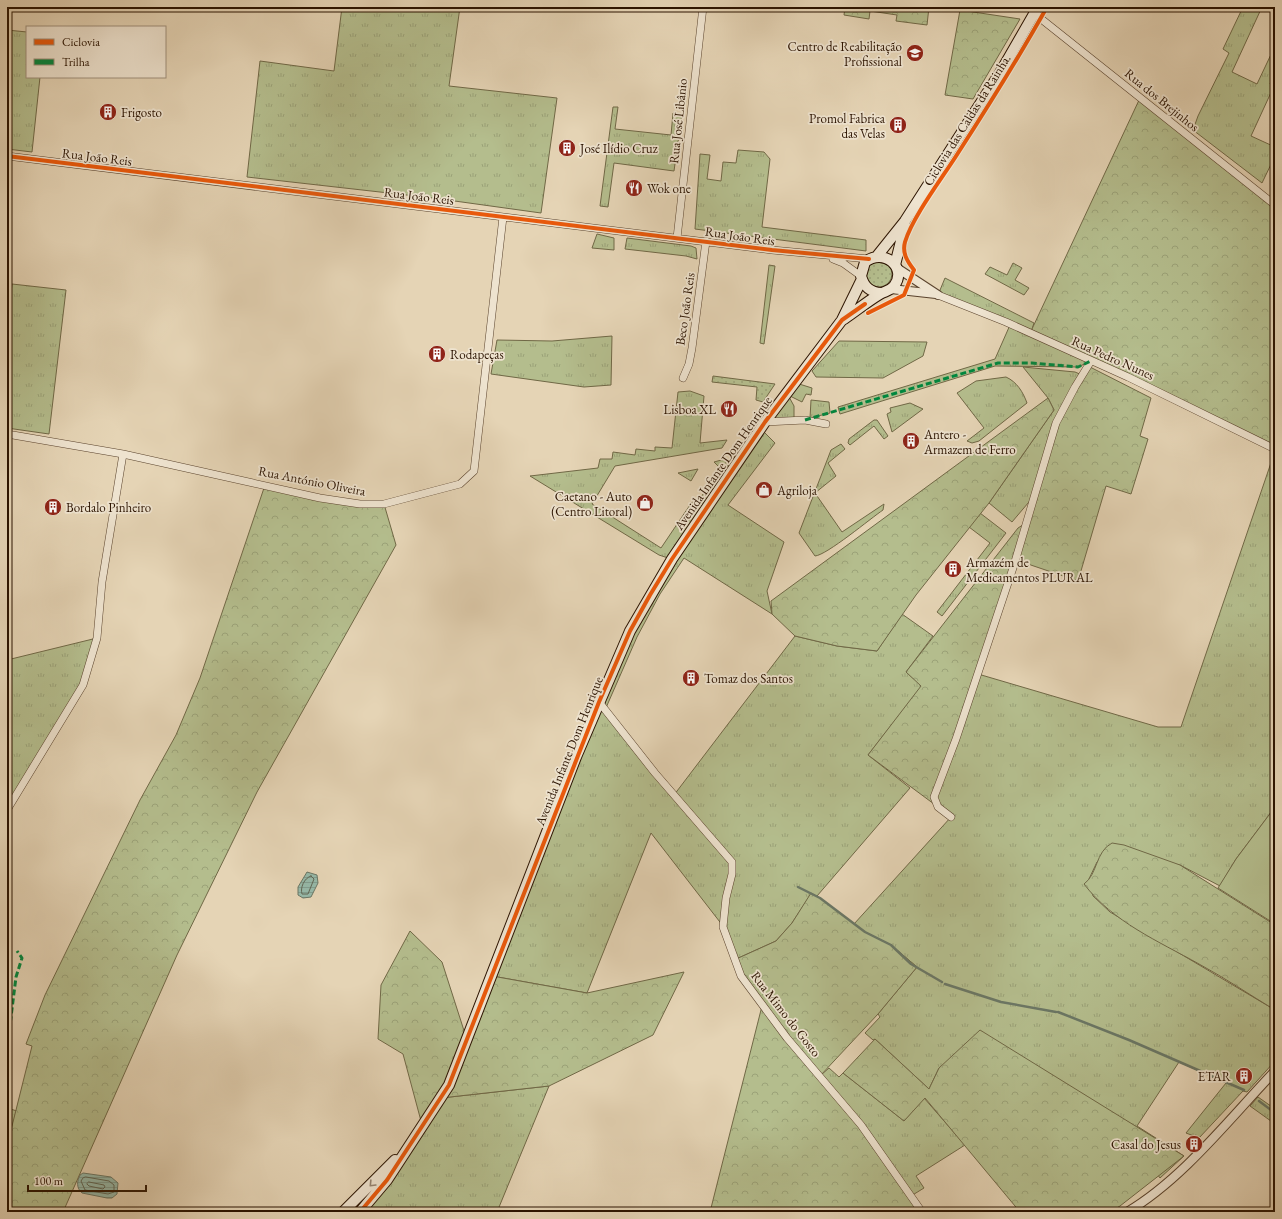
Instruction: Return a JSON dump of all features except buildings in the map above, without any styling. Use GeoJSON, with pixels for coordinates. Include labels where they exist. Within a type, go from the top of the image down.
{"type":"FeatureCollection","features":[{"type":"Feature","properties":{"kind":"main road"},"geometry":{"type":"LineString","coordinates":[[842,320],[861,278],[863,266],[873,258],[905,221],[992,86],[1037,10]]}},
{"type":"Feature","properties":{"kind":"main road"},"geometry":{"type":"LineString","coordinates":[[842,320],[886,291],[898,277],[896,266],[905,221]]}},
{"type":"Feature","properties":{"kind":"main road"},"geometry":{"type":"LineString","coordinates":[[873,258],[887,258],[896,266]]}},
{"type":"Feature","properties":{"kind":"main road"},"geometry":{"type":"LineString","coordinates":[[861,278],[866,287],[870,290],[886,291]]}},
{"type":"Feature","properties":{"kind":"main road","name":"Avenida Infante Dom Henrique"},"geometry":{"type":"LineString","coordinates":[[360,1212],[387,1180],[418,1135],[449,1085],[599,702],[630,631],[661,576],[765,422],[842,320]]}},
{"type":"Feature","properties":{"kind":"main road","name":"Avenida Infante Dom Henrique"},"geometry":{"type":"LineString","coordinates":[[343,1212],[372,1184],[418,1135]]}},
{"type":"Feature","properties":{"kind":"street","name":"Rua José Libânio"},"geometry":{"type":"LineString","coordinates":[[677,238],[703,7]]}},
{"type":"Feature","properties":{"kind":"street","name":"Rua dos Brejinhos"},"geometry":{"type":"LineString","coordinates":[[1037,10],[1275,205]]}},
{"type":"Feature","properties":{"kind":"street","name":"Rua João Reis"},"geometry":{"type":"LineString","coordinates":[[7,156],[828,257]]}},
{"type":"Feature","properties":{"kind":"street","name":"Rua António Oliveira"},"geometry":{"type":"LineString","coordinates":[[7,434],[123,454],[320,498],[360,504],[384,504],[460,484],[474,472],[503,217]]}},
{"type":"Feature","properties":{"kind":"street","name":"Beco João Reis"},"geometry":{"type":"LineString","coordinates":[[683,378],[689,364],[692,348],[706,241]]}},
{"type":"Feature","properties":{"kind":"street"},"geometry":{"type":"LineString","coordinates":[[828,257],[873,258]]}},
{"type":"Feature","properties":{"kind":"street"},"geometry":{"type":"LineString","coordinates":[[828,257],[843,263],[861,278]]}},
{"type":"Feature","properties":{"kind":"street"},"geometry":{"type":"LineString","coordinates":[[896,266],[938,295]]}},
{"type":"Feature","properties":{"kind":"street"},"geometry":{"type":"LineString","coordinates":[[886,291],[938,295]]}},
{"type":"Feature","properties":{"kind":"street","name":"Rua Pedro Nunes"},"geometry":{"type":"LineString","coordinates":[[938,295],[1006,322],[1128,377],[1275,449]]}},
{"type":"Feature","properties":{"kind":"street"},"geometry":{"type":"LineString","coordinates":[[951,817],[938,808],[934,797],[956,738],[1014,565],[1056,423],[1075,386],[1091,361]]}},
{"type":"Feature","properties":{"kind":"street"},"geometry":{"type":"LineString","coordinates":[[765,422],[805,420],[826,424]]}},
{"type":"Feature","properties":{"kind":"street"},"geometry":{"type":"LineString","coordinates":[[7,810],[83,685],[97,638],[102,582],[123,454]]}},
{"type":"Feature","properties":{"kind":"street","name":"Rua Mimo do Gosto"},"geometry":{"type":"LineString","coordinates":[[599,702],[655,773],[732,862],[732,874],[726,898],[723,926],[741,976],[787,1038],[860,1125],[922,1212]]}},
{"type":"Feature","properties":{"kind":"street"},"geometry":{"type":"LineString","coordinates":[[1127,1212],[1144,1202],[1178,1172],[1275,1071]]}},
{"type":"Feature","properties":{"kind":"street"},"geometry":{"type":"LineString","coordinates":[[152,1212],[160,1212]]}},
{"type":"Feature","properties":{"kind":"green space"},"geometry":{"type":"Polygon","coordinates":[[[342,7],[460,7],[449,86],[557,98],[541,213],[433,198],[247,177],[260,61],[334,71],[342,7]]]}},
{"type":"Feature","properties":{"kind":"green space"},"geometry":{"type":"Polygon","coordinates":[[[845,7],[929,7],[927,25],[896,21],[897,15],[870,11],[869,19],[844,15],[845,7]]]}},
{"type":"Feature","properties":{"kind":"green space"},"geometry":{"type":"Polygon","coordinates":[[[1243,7],[1262,7],[1232,72],[1257,84],[1275,46],[1275,71],[1270,84],[1274,86],[1251,136],[1275,147],[1275,156],[1262,183],[1193,130],[1198,116],[1229,53],[1223,49],[1243,7]]]}},
{"type":"Feature","properties":{"kind":"green space"},"geometry":{"type":"Polygon","coordinates":[[[960,10],[1020,19],[973,99],[945,95],[960,10]]]}},
{"type":"Feature","properties":{"kind":"green space"},"geometry":{"type":"Polygon","coordinates":[[[7,30],[26,32],[26,78],[40,78],[32,152],[7,149],[7,30]]]}},
{"type":"Feature","properties":{"kind":"green space"},"geometry":{"type":"Polygon","coordinates":[[[1140,98],[1275,205],[1275,449],[1031,334],[1140,98]]]}},
{"type":"Feature","properties":{"kind":"green space"},"geometry":{"type":"Polygon","coordinates":[[[613,107],[618,107],[615,129],[671,135],[673,113],[682,114],[674,171],[614,163],[608,207],[600,206],[613,107]]]}},
{"type":"Feature","properties":{"kind":"green space"},"geometry":{"type":"Polygon","coordinates":[[[738,150],[764,152],[770,159],[762,227],[866,240],[866,251],[695,229],[700,154],[710,155],[707,179],[721,181],[723,162],[736,163],[738,150]]]}},
{"type":"Feature","properties":{"kind":"green space"},"geometry":{"type":"Polygon","coordinates":[[[597,234],[614,238],[614,250],[592,248],[597,234]]]}},
{"type":"Feature","properties":{"kind":"green space"},"geometry":{"type":"Polygon","coordinates":[[[627,238],[691,246],[696,248],[697,259],[686,256],[625,249],[627,238]]]}},
{"type":"Feature","properties":{"kind":"green space"},"geometry":{"type":"Polygon","coordinates":[[[879,261],[888,265],[892,274],[888,283],[879,287],[870,283],[866,274],[870,265],[879,261]]]}},
{"type":"Feature","properties":{"kind":"green space"},"geometry":{"type":"Polygon","coordinates":[[[1013,263],[1022,268],[1015,280],[1029,288],[1024,295],[985,274],[990,267],[1007,275],[1013,263]]]}},
{"type":"Feature","properties":{"kind":"green space"},"geometry":{"type":"Polygon","coordinates":[[[769,265],[775,266],[764,344],[760,343],[769,265]]]}},
{"type":"Feature","properties":{"kind":"green space"},"geometry":{"type":"Polygon","coordinates":[[[945,278],[1034,323],[1032,329],[1089,362],[1078,367],[995,366],[840,414],[838,407],[995,359],[1010,325],[938,295],[945,278]]]}},
{"type":"Feature","properties":{"kind":"green space"},"geometry":{"type":"Polygon","coordinates":[[[12,284],[66,290],[49,434],[7,428],[7,328],[12,284]]]}},
{"type":"Feature","properties":{"kind":"green space"},"geometry":{"type":"Polygon","coordinates":[[[612,336],[611,385],[584,387],[491,374],[497,340],[552,341],[612,336]]]}},
{"type":"Feature","properties":{"kind":"green space"},"geometry":{"type":"Polygon","coordinates":[[[839,341],[927,342],[923,356],[883,378],[816,377],[812,371],[839,341]]]}},
{"type":"Feature","properties":{"kind":"green space"},"geometry":{"type":"Polygon","coordinates":[[[1088,366],[1151,398],[1140,436],[1148,439],[1131,494],[1106,486],[1078,581],[1016,560],[934,797],[938,807],[868,755],[921,686],[906,672],[1018,528],[1026,523],[1056,423],[1088,366]]]}},
{"type":"Feature","properties":{"kind":"green space"},"geometry":{"type":"Polygon","coordinates":[[[1023,367],[1075,372],[1082,375],[1034,496],[1012,522],[989,503],[1054,410],[1048,398],[1023,367]]]}},
{"type":"Feature","properties":{"kind":"green space"},"geometry":{"type":"Polygon","coordinates":[[[713,376],[775,384],[763,402],[756,400],[757,387],[712,382],[713,376]]]}},
{"type":"Feature","properties":{"kind":"green space"},"geometry":{"type":"Polygon","coordinates":[[[1006,377],[1019,388],[1027,403],[979,441],[972,443],[967,441],[984,428],[957,393],[976,381],[1006,377]]]}},
{"type":"Feature","properties":{"kind":"green space"},"geometry":{"type":"Polygon","coordinates":[[[796,383],[812,388],[811,395],[806,394],[802,402],[788,395],[794,406],[794,421],[765,422],[796,383]]]}},
{"type":"Feature","properties":{"kind":"green space"},"geometry":{"type":"Polygon","coordinates":[[[690,391],[704,396],[700,443],[727,440],[722,448],[615,466],[592,504],[661,548],[692,502],[696,504],[721,469],[714,462],[725,459],[726,463],[735,468],[761,429],[775,443],[728,505],[784,542],[767,591],[772,614],[684,558],[660,594],[637,637],[605,710],[674,795],[795,636],[837,646],[877,651],[902,614],[933,636],[906,672],[922,686],[868,755],[910,788],[817,896],[811,894],[792,923],[776,941],[734,960],[723,926],[651,833],[587,993],[492,976],[599,702],[671,559],[659,555],[530,476],[598,468],[600,459],[612,459],[613,452],[635,455],[636,449],[655,451],[655,447],[672,448],[678,392],[690,391]]]}},
{"type":"Feature","properties":{"kind":"green space"},"geometry":{"type":"Polygon","coordinates":[[[1048,398],[1054,410],[989,503],[916,595],[877,651],[837,646],[795,636],[772,614],[771,601],[1048,398]]]}},
{"type":"Feature","properties":{"kind":"green space"},"geometry":{"type":"Polygon","coordinates":[[[811,400],[829,402],[830,413],[810,418],[811,400]]]}},
{"type":"Feature","properties":{"kind":"green space"},"geometry":{"type":"Polygon","coordinates":[[[910,403],[923,409],[892,432],[887,414],[891,412],[890,408],[910,403]]]}},
{"type":"Feature","properties":{"kind":"green space"},"geometry":{"type":"Polygon","coordinates":[[[874,420],[877,420],[888,436],[884,439],[874,426],[850,445],[848,443],[849,439],[874,420]]]}},
{"type":"Feature","properties":{"kind":"green space"},"geometry":{"type":"Polygon","coordinates":[[[841,444],[845,449],[828,463],[836,476],[815,493],[842,532],[884,504],[883,510],[829,550],[815,556],[799,533],[831,450],[841,444]]]}},
{"type":"Feature","properties":{"kind":"green space"},"geometry":{"type":"Polygon","coordinates":[[[1275,451],[1275,807],[1236,859],[1220,886],[1180,865],[1097,862],[1088,881],[1093,896],[1110,912],[1275,1010],[1275,1061],[1247,1092],[1243,1091],[1199,1138],[1186,1133],[1226,1083],[1179,1062],[1137,1126],[1184,1156],[1160,1178],[1157,1174],[939,1068],[929,1089],[875,1039],[873,1040],[865,1033],[880,1017],[878,1014],[917,967],[891,945],[865,932],[854,924],[951,817],[935,802],[978,674],[1158,727],[1181,727],[1275,451]]]}},
{"type":"Feature","properties":{"kind":"green space"},"geometry":{"type":"Polygon","coordinates":[[[698,469],[691,481],[678,473],[698,469]]]}},
{"type":"Feature","properties":{"kind":"green space"},"geometry":{"type":"Polygon","coordinates":[[[265,485],[320,498],[384,504],[396,545],[257,792],[177,955],[63,1212],[7,1212],[7,1146],[32,1046],[26,1044],[45,995],[140,800],[176,735],[200,678],[265,485]]]}},
{"type":"Feature","properties":{"kind":"green space"},"geometry":{"type":"Polygon","coordinates":[[[980,513],[1006,533],[942,616],[937,612],[990,543],[969,527],[980,513]]]}},
{"type":"Feature","properties":{"kind":"green space"},"geometry":{"type":"Polygon","coordinates":[[[97,638],[83,685],[7,810],[7,660],[97,638]]]}},
{"type":"Feature","properties":{"kind":"green space"},"geometry":{"type":"Polygon","coordinates":[[[1275,807],[1275,924],[1218,888],[1236,859],[1275,807]]]}},
{"type":"Feature","properties":{"kind":"green space"},"geometry":{"type":"Polygon","coordinates":[[[1112,843],[1124,845],[1180,865],[1275,925],[1275,1010],[1218,975],[1137,930],[1108,909],[1096,897],[1084,884],[1092,875],[1102,852],[1112,843]]]}},
{"type":"Feature","properties":{"kind":"green space"},"geometry":{"type":"Polygon","coordinates":[[[811,893],[820,898],[865,932],[891,945],[917,967],[878,1014],[820,1076],[861,1125],[922,1212],[710,1212],[762,1006],[734,960],[776,941],[792,923],[811,893]]]}},
{"type":"Feature","properties":{"kind":"green space"},"geometry":{"type":"Polygon","coordinates":[[[410,931],[442,962],[467,1040],[492,976],[587,993],[684,972],[653,1035],[549,1086],[441,1098],[421,1121],[403,1054],[378,1039],[381,985],[410,931]]]}},
{"type":"Feature","properties":{"kind":"green space"},"geometry":{"type":"Polygon","coordinates":[[[980,1030],[1184,1156],[1120,1206],[1110,1212],[1020,1212],[925,1098],[904,1121],[843,1073],[875,1039],[929,1089],[939,1068],[980,1030]]]}},
{"type":"Feature","properties":{"kind":"green space"},"geometry":{"type":"Polygon","coordinates":[[[829,1068],[839,1077],[843,1073],[904,1121],[924,1098],[965,1145],[916,1176],[924,1188],[911,1196],[820,1076],[829,1068]]]}},
{"type":"Feature","properties":{"kind":"green space"},"geometry":{"type":"Polygon","coordinates":[[[549,1086],[497,1212],[360,1212],[441,1098],[549,1086]]]}},
{"type":"Feature","properties":{"kind":"green space"},"geometry":{"type":"Polygon","coordinates":[[[1258,1097],[1275,1109],[1275,1124],[1250,1106],[1258,1097]]]}},
{"type":"Feature","properties":{"kind":"green space"},"geometry":{"type":"Polygon","coordinates":[[[7,1108],[17,1111],[7,1146],[7,1108]]]}},
{"type":"Feature","properties":{"kind":"water"},"geometry":{"type":"Polygon","coordinates":[[[307,872],[317,875],[318,883],[311,897],[303,898],[298,895],[298,887],[307,872]]]}},
{"type":"Feature","properties":{"kind":"water"},"geometry":{"type":"Polygon","coordinates":[[[83,1173],[111,1177],[118,1183],[117,1194],[112,1198],[107,1198],[82,1193],[78,1187],[78,1182],[80,1175],[83,1173]]]}},
{"type":"Feature","properties":{"kind":"waterway"},"geometry":{"type":"LineString","coordinates":[[798,887],[820,898],[865,932],[891,945],[911,964],[942,982]]}},
{"type":"Feature","properties":{"kind":"waterway"},"geometry":{"type":"LineString","coordinates":[[945,984],[1001,1002],[1056,1012]]}},
{"type":"Feature","properties":{"kind":"waterway"},"geometry":{"type":"LineString","coordinates":[[1058,1012],[1129,1040],[1244,1090]]}},
{"type":"Feature","properties":{"kind":"waterway"},"geometry":{"type":"LineString","coordinates":[[1259,1101],[1275,1113]]}},
{"type":"Feature","properties":{"kind":"marked path"},"geometry":{"type":"LineString","coordinates":[[805,420],[998,363],[1032,363],[1078,367],[1091,361]]}},
{"type":"Feature","properties":{"kind":"marked path"},"geometry":{"type":"LineString","coordinates":[[7,1049],[16,977],[22,958],[17,951]]}},
{"type":"Feature","properties":{"kind":"cycle path","name":"Ciclovia das Caldas da Rainha."},"geometry":{"type":"LineString","coordinates":[[868,313],[904,295],[914,270],[907,260],[904,250],[909,232],[921,209],[1004,81],[1047,7]]}},
{"type":"Feature","properties":{"kind":"cycle path"},"geometry":{"type":"LineString","coordinates":[[7,156],[772,250],[869,259]]}},
{"type":"Feature","properties":{"kind":"cycle path"},"geometry":{"type":"LineString","coordinates":[[360,1212],[387,1180],[449,1085],[599,702],[630,631],[650,595],[672,559],[765,422],[842,320],[865,304]]}},
{"type":"Feature","properties":{"kind":"place","name":"Centro de Reabilitação Profissional"},"geometry":{"type":"Point","coordinates":[915,53]}},
{"type":"Feature","properties":{"kind":"place","name":"Frigosto"},"geometry":{"type":"Point","coordinates":[108,112]}},
{"type":"Feature","properties":{"kind":"place","name":"Promol Fabrica das Velas"},"geometry":{"type":"Point","coordinates":[898,125]}},
{"type":"Feature","properties":{"kind":"place","name":"José Ilídio Cruz"},"geometry":{"type":"Point","coordinates":[567,148]}},
{"type":"Feature","properties":{"kind":"place","name":"Wok one"},"geometry":{"type":"Point","coordinates":[634,188]}},
{"type":"Feature","properties":{"kind":"place","name":"Rodapeças"},"geometry":{"type":"Point","coordinates":[437,354]}},
{"type":"Feature","properties":{"kind":"place","name":"Lisboa XL"},"geometry":{"type":"Point","coordinates":[729,409]}},
{"type":"Feature","properties":{"kind":"place","name":"Antero - Armazem de Ferro"},"geometry":{"type":"Point","coordinates":[911,441]}},
{"type":"Feature","properties":{"kind":"place","name":"Agriloja"},"geometry":{"type":"Point","coordinates":[764,490]}},
{"type":"Feature","properties":{"kind":"place","name":"Caetano - Auto (Centro Litoral)"},"geometry":{"type":"Point","coordinates":[645,503]}},
{"type":"Feature","properties":{"kind":"place","name":"Bordalo Pinheiro"},"geometry":{"type":"Point","coordinates":[53,507]}},
{"type":"Feature","properties":{"kind":"place","name":"Armazém de Medicamentos PLURAL"},"geometry":{"type":"Point","coordinates":[953,569]}},
{"type":"Feature","properties":{"kind":"place","name":"Tomaz dos Santos"},"geometry":{"type":"Point","coordinates":[691,678]}},
{"type":"Feature","properties":{"kind":"place","name":"ETAR"},"geometry":{"type":"Point","coordinates":[1244,1076]}},
{"type":"Feature","properties":{"kind":"place","name":"Casal do Jesus"},"geometry":{"type":"Point","coordinates":[1194,1144]}}]}
